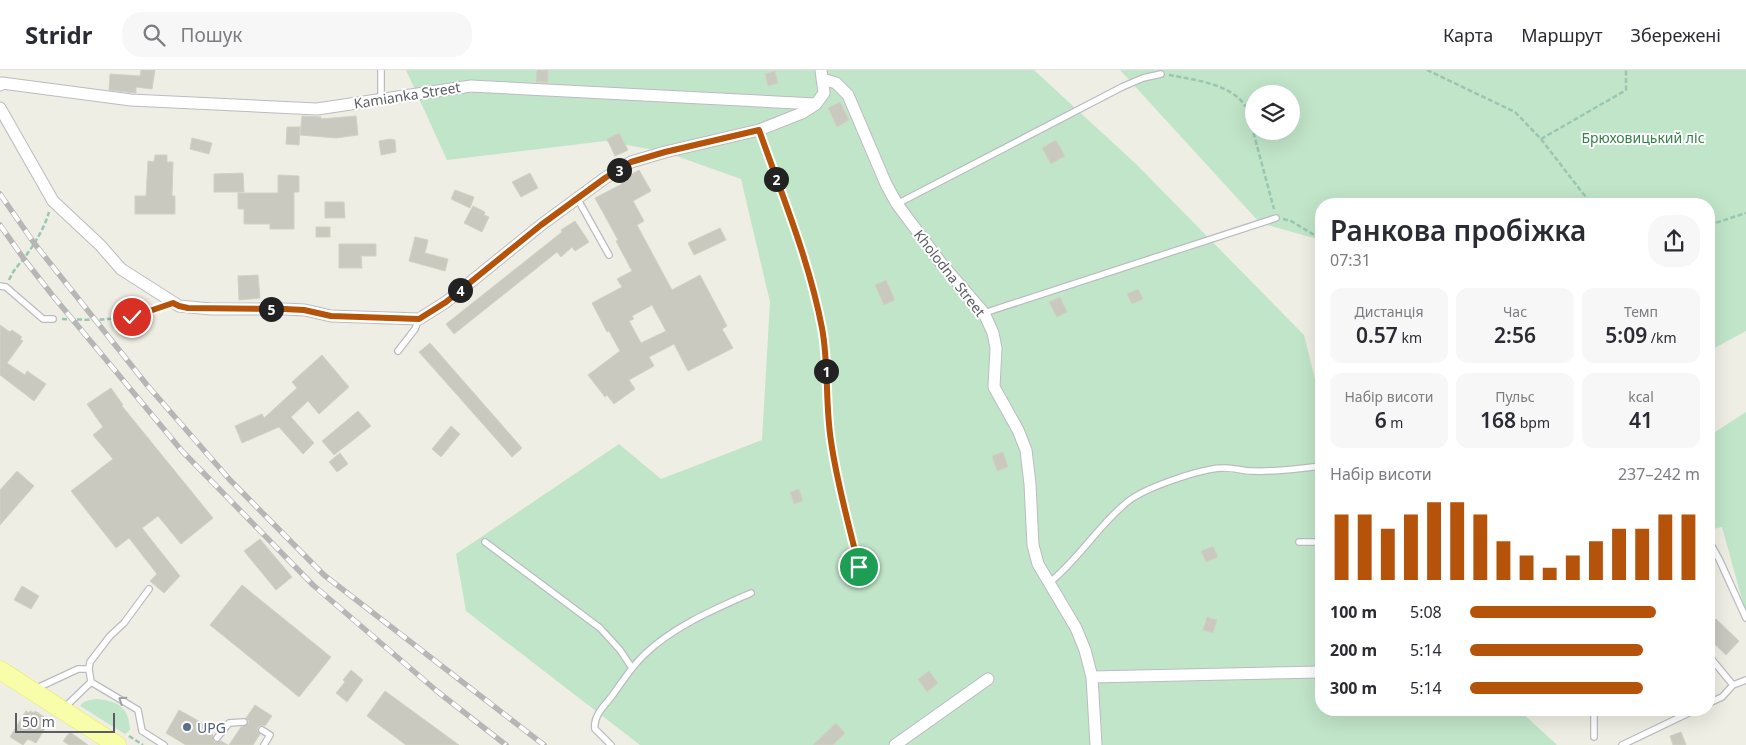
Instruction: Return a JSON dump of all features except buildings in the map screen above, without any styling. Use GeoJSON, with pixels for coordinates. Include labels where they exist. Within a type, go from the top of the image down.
{"type":"FeatureCollection","features":[{"type":"Feature","properties":{"kind":"main road"},"geometry":{"type":"LineString","coordinates":[[0,670],[114,744]]}},
{"type":"Feature","properties":{"kind":"street","name":"Kholodna Street"},"geometry":{"type":"LineString","coordinates":[[822,75],[836,83],[848,95],[886,184],[897,204],[941,262],[984,313],[996,341],[994,387],[1018,430],[1026,450],[1033,545],[1038,564],[1076,628],[1085,650],[1092,677],[1096,745]]}},
{"type":"Feature","properties":{"kind":"street","name":"Kholodna Street"},"geometry":{"type":"LineString","coordinates":[[816,104],[824,93],[822,75]]}},
{"type":"Feature","properties":{"kind":"street","name":"Kamianka Street"},"geometry":{"type":"LineString","coordinates":[[0,85],[2,83],[131,100],[317,109],[471,86],[816,104]]}},
{"type":"Feature","properties":{"kind":"street"},"geometry":{"type":"LineString","coordinates":[[0,108],[53,201],[100,245],[121,268],[173,303],[188,308],[284,309],[304,310],[331,316],[419,319],[446,302],[577,198],[631,162],[759,130],[802,113],[816,104]]}},
{"type":"Feature","properties":{"kind":"street"},"geometry":{"type":"LineString","coordinates":[[1092,677],[1315,672]]}},
{"type":"Feature","properties":{"kind":"street"},"geometry":{"type":"LineString","coordinates":[[896,745],[988,679]]}},
{"type":"Feature","properties":{"kind":"lane"},"geometry":{"type":"LineString","coordinates":[[381,70],[381,99]]}},
{"type":"Feature","properties":{"kind":"lane"},"geometry":{"type":"LineString","coordinates":[[897,204],[1122,87],[1143,78],[1161,74]]}},
{"type":"Feature","properties":{"kind":"lane"},"geometry":{"type":"LineString","coordinates":[[759,130],[813,290],[825,350],[831,441],[842,498],[859,567]]}},
{"type":"Feature","properties":{"kind":"lane"},"geometry":{"type":"LineString","coordinates":[[577,198],[609,256]]}},
{"type":"Feature","properties":{"kind":"lane"},"geometry":{"type":"LineString","coordinates":[[984,313],[1276,218]]}},
{"type":"Feature","properties":{"kind":"lane"},"geometry":{"type":"LineString","coordinates":[[3,286],[43,320],[53,320]]}},
{"type":"Feature","properties":{"kind":"lane"},"geometry":{"type":"LineString","coordinates":[[398,351],[415,330],[419,319]]}},
{"type":"Feature","properties":{"kind":"lane"},"geometry":{"type":"LineString","coordinates":[[1049,583],[1073,562],[1115,513],[1133,497],[1173,480],[1212,469],[1223,468],[1268,472],[1315,467]]}},
{"type":"Feature","properties":{"kind":"lane"},"geometry":{"type":"LineString","coordinates":[[485,542],[600,628],[620,650],[632,668]]}},
{"type":"Feature","properties":{"kind":"lane"},"geometry":{"type":"LineString","coordinates":[[1299,542],[1315,542]]}},
{"type":"Feature","properties":{"kind":"lane"},"geometry":{"type":"LineString","coordinates":[[1715,552],[1746,618]]}},
{"type":"Feature","properties":{"kind":"lane"},"geometry":{"type":"LineString","coordinates":[[91,682],[90,662],[105,642],[124,623],[150,589]]}},
{"type":"Feature","properties":{"kind":"lane"},"geometry":{"type":"LineString","coordinates":[[611,745],[594,729],[594,723],[632,668],[645,653],[668,635],[712,610],[751,593]]}},
{"type":"Feature","properties":{"kind":"lane"},"geometry":{"type":"LineString","coordinates":[[1715,663],[1733,684]]}},
{"type":"Feature","properties":{"kind":"lane"},"geometry":{"type":"LineString","coordinates":[[32,691],[78,669],[89,669]]}},
{"type":"Feature","properties":{"kind":"lane"},"geometry":{"type":"LineString","coordinates":[[1715,700],[1722,697],[1733,684],[1746,680]]}},
{"type":"Feature","properties":{"kind":"lane"},"geometry":{"type":"LineString","coordinates":[[62,710],[91,682]]}},
{"type":"Feature","properties":{"kind":"lane"},"geometry":{"type":"LineString","coordinates":[[91,682],[138,710],[142,731],[164,745]]}},
{"type":"Feature","properties":{"kind":"lane"},"geometry":{"type":"LineString","coordinates":[[1594,716],[1594,737]]}},
{"type":"Feature","properties":{"kind":"lane"},"geometry":{"type":"LineString","coordinates":[[1622,745],[1682,716]]}},
{"type":"Feature","properties":{"kind":"lane"},"geometry":{"type":"LineString","coordinates":[[217,738],[229,723],[244,722]]}},
{"type":"Feature","properties":{"kind":"lane"},"geometry":{"type":"LineString","coordinates":[[262,730],[270,735],[264,745]]}},
{"type":"Feature","properties":{"kind":"path"},"geometry":{"type":"LineString","coordinates":[[1427,70],[1514,112],[1541,139],[1586,198]]}},
{"type":"Feature","properties":{"kind":"path"},"geometry":{"type":"LineString","coordinates":[[1541,139],[1626,90],[1626,70]]}},
{"type":"Feature","properties":{"kind":"path"},"geometry":{"type":"LineString","coordinates":[[1161,74],[1196,80],[1218,87],[1236,95],[1242,101],[1247,110],[1276,218],[1291,221],[1315,235]]}},
{"type":"Feature","properties":{"kind":"path"},"geometry":{"type":"LineString","coordinates":[[3,286],[14,268],[24,259],[42,230],[53,201]]}},
{"type":"Feature","properties":{"kind":"path"},"geometry":{"type":"LineString","coordinates":[[1715,223],[1746,213]]}},
{"type":"Feature","properties":{"kind":"path"},"geometry":{"type":"LineString","coordinates":[[53,320],[96,320],[132,317],[173,303]]}},
{"type":"Feature","properties":{"kind":"green space"},"geometry":{"type":"Polygon","coordinates":[[[406,70],[1034,70],[1136,164],[1304,335],[1315,379],[1315,716],[1526,716],[1557,745],[640,745],[466,611],[456,554],[619,444],[661,479],[762,440],[770,302],[741,179],[665,152],[605,141],[447,160],[406,70]]]}},
{"type":"Feature","properties":{"kind":"green space","name":"Брюховицький ліс"},"geometry":{"type":"Polygon","coordinates":[[[1120,70],[1746,70],[1746,331],[1715,348],[1715,198],[1315,198],[1315,238],[1260,223],[1120,70]]]}},
{"type":"Feature","properties":{"kind":"green space"},"geometry":{"type":"Polygon","coordinates":[[[1746,412],[1746,614],[1722,527],[1715,529],[1715,432],[1746,412]]]}},
{"type":"Feature","properties":{"kind":"green space"},"geometry":{"type":"Polygon","coordinates":[[[97,699],[111,701],[121,707],[127,716],[130,730],[125,734],[80,706],[85,701],[97,699]]]}},
{"type":"Feature","properties":{"kind":"railway"},"geometry":{"type":"LineString","coordinates":[[0,194],[34,243],[147,385],[230,480],[324,575],[544,745]]}},
{"type":"Feature","properties":{"kind":"railway"},"geometry":{"type":"LineString","coordinates":[[0,225],[53,296],[182,451],[313,585],[438,692],[506,745]]}},
{"type":"Feature","properties":{"kind":"place","name":"UPG"},"geometry":{"type":"Point","coordinates":[187,727]}},
{"type":"Feature","properties":{"kind":"route"},"geometry":{"type":"LineString","coordinates":[[132,317],[173,303],[188,308],[284,309],[304,310],[331,316],[419,319],[446,302],[541,225],[605,178],[631,162],[759,130],[811,280],[822,327],[831,441],[842,498],[859,567]]}}]}
